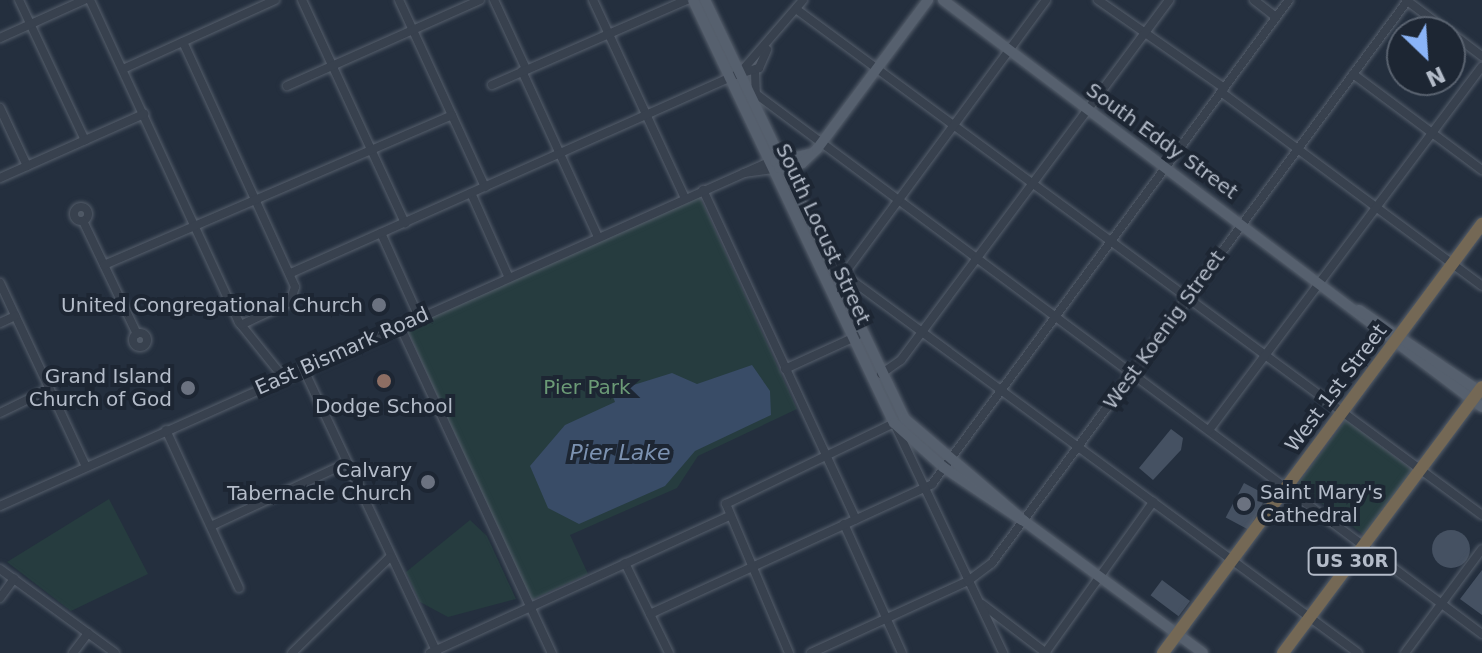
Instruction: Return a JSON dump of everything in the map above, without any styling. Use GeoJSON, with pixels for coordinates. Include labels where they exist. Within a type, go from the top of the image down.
{"type":"FeatureCollection","features":[{"type":"Feature","properties":{"kind":"highway","name":"West 1st Street"},"geometry":{"type":"LineString","coordinates":[[1163,653],[1482,224]]}},
{"type":"Feature","properties":{"kind":"highway","name":"US 30R"},"geometry":{"type":"LineString","coordinates":[[1283,653],[1479,396]]}},
{"type":"Feature","properties":{"kind":"main road","name":"South Locust Street"},"geometry":{"type":"LineString","coordinates":[[693,0],[777,165],[894,423],[943,467],[1024,521]]}},
{"type":"Feature","properties":{"kind":"main road","name":"South Locust Street"},"geometry":{"type":"LineString","coordinates":[[705,0],[734,76]]}},
{"type":"Feature","properties":{"kind":"main road"},"geometry":{"type":"LineString","coordinates":[[777,165],[811,154],[823,141],[928,0]]}},
{"type":"Feature","properties":{"kind":"main road","name":"South Eddy Street"},"geometry":{"type":"LineString","coordinates":[[943,0],[1479,396]]}},
{"type":"Feature","properties":{"kind":"main road","name":"South Locust Street"},"geometry":{"type":"LineString","coordinates":[[777,165],[830,264],[857,336],[910,425],[1024,521]]}},
{"type":"Feature","properties":{"kind":"main road"},"geometry":{"type":"LineString","coordinates":[[1024,521],[1203,653]]}},
{"type":"Feature","properties":{"kind":"street"},"geometry":{"type":"LineString","coordinates":[[19,0],[85,140]]}},
{"type":"Feature","properties":{"kind":"street"},"geometry":{"type":"LineString","coordinates":[[0,38],[84,0]]}},
{"type":"Feature","properties":{"kind":"street"},"geometry":{"type":"LineString","coordinates":[[90,0],[241,325],[283,377]]}},
{"type":"Feature","properties":{"kind":"street"},"geometry":{"type":"LineString","coordinates":[[123,69],[275,0]]}},
{"type":"Feature","properties":{"kind":"street"},"geometry":{"type":"LineString","coordinates":[[302,0],[405,223]]}},
{"type":"Feature","properties":{"kind":"street"},"geometry":{"type":"LineString","coordinates":[[399,0],[485,187]]}},
{"type":"Feature","properties":{"kind":"street"},"geometry":{"type":"LineString","coordinates":[[287,86],[480,0]]}},
{"type":"Feature","properties":{"kind":"street"},"geometry":{"type":"LineString","coordinates":[[494,0],[558,155],[598,237]]}},
{"type":"Feature","properties":{"kind":"street"},"geometry":{"type":"LineString","coordinates":[[593,0],[685,198]]}},
{"type":"Feature","properties":{"kind":"street"},"geometry":{"type":"LineString","coordinates":[[661,9],[672,0]]}},
{"type":"Feature","properties":{"kind":"street"},"geometry":{"type":"LineString","coordinates":[[492,85],[687,0]]}},
{"type":"Feature","properties":{"kind":"street"},"geometry":{"type":"LineString","coordinates":[[803,0],[755,71],[756,94],[1482,634]]}},
{"type":"Feature","properties":{"kind":"street"},"geometry":{"type":"LineString","coordinates":[[841,289],[847,270],[1046,0]]}},
{"type":"Feature","properties":{"kind":"street"},"geometry":{"type":"LineString","coordinates":[[1098,0],[1482,286]]}},
{"type":"Feature","properties":{"kind":"street"},"geometry":{"type":"LineString","coordinates":[[881,374],[923,330],[1169,0]]}},
{"type":"Feature","properties":{"kind":"street"},"geometry":{"type":"LineString","coordinates":[[1254,0],[1276,17]]}},
{"type":"Feature","properties":{"kind":"street"},"geometry":{"type":"LineString","coordinates":[[650,614],[925,489],[1289,0]]}},
{"type":"Feature","properties":{"kind":"street"},"geometry":{"type":"LineString","coordinates":[[1407,0],[1428,16]]}},
{"type":"Feature","properties":{"kind":"street","name":"West Koenig Street"},"geometry":{"type":"LineString","coordinates":[[811,653],[968,581],[1024,521],[1407,0]]}},
{"type":"Feature","properties":{"kind":"street"},"geometry":{"type":"LineString","coordinates":[[796,9],[1482,515]]}},
{"type":"Feature","properties":{"kind":"street"},"geometry":{"type":"LineString","coordinates":[[183,42],[291,273],[296,295],[290,302],[241,325]]}},
{"type":"Feature","properties":{"kind":"street"},"geometry":{"type":"LineString","coordinates":[[734,76],[767,50]]}},
{"type":"Feature","properties":{"kind":"street"},"geometry":{"type":"LineString","coordinates":[[1209,430],[1482,67]]}},
{"type":"Feature","properties":{"kind":"street"},"geometry":{"type":"LineString","coordinates":[[291,273],[734,76],[755,71]]}},
{"type":"Feature","properties":{"kind":"street"},"geometry":{"type":"LineString","coordinates":[[1353,74],[1482,170]]}},
{"type":"Feature","properties":{"kind":"street"},"geometry":{"type":"LineString","coordinates":[[0,108],[27,166]]}},
{"type":"Feature","properties":{"kind":"street"},"geometry":{"type":"LineString","coordinates":[[0,178],[144,114]]}},
{"type":"Feature","properties":{"kind":"street"},"geometry":{"type":"LineString","coordinates":[[104,265],[452,115]]}},
{"type":"Feature","properties":{"kind":"street","name":"East Bismark Road"},"geometry":{"type":"LineString","coordinates":[[0,506],[703,190],[743,173],[777,165]]}},
{"type":"Feature","properties":{"kind":"street"},"geometry":{"type":"LineString","coordinates":[[703,190],[856,519]]}},
{"type":"Feature","properties":{"kind":"street"},"geometry":{"type":"LineString","coordinates":[[471,193],[509,278]]}},
{"type":"Feature","properties":{"kind":"street"},"geometry":{"type":"LineString","coordinates":[[83,221],[137,334]]}},
{"type":"Feature","properties":{"kind":"street"},"geometry":{"type":"LineString","coordinates":[[381,233],[419,317]]}},
{"type":"Feature","properties":{"kind":"street"},"geometry":{"type":"LineString","coordinates":[[830,264],[847,270],[1231,561],[1358,653]]}},
{"type":"Feature","properties":{"kind":"street"},"geometry":{"type":"LineString","coordinates":[[0,283],[86,467]]}},
{"type":"Feature","properties":{"kind":"street"},"geometry":{"type":"LineString","coordinates":[[0,323],[15,316]]}},
{"type":"Feature","properties":{"kind":"street"},"geometry":{"type":"LineString","coordinates":[[400,326],[552,653]]}},
{"type":"Feature","properties":{"kind":"street"},"geometry":{"type":"LineString","coordinates":[[785,369],[857,336]]}},
{"type":"Feature","properties":{"kind":"street"},"geometry":{"type":"LineString","coordinates":[[303,368],[434,652],[727,517]]}},
{"type":"Feature","properties":{"kind":"street"},"geometry":{"type":"LineString","coordinates":[[0,413],[49,389]]}},
{"type":"Feature","properties":{"kind":"street"},"geometry":{"type":"LineString","coordinates":[[789,653],[727,517],[726,504],[894,423],[1003,653]]}},
{"type":"Feature","properties":{"kind":"street"},"geometry":{"type":"LineString","coordinates":[[166,430],[239,588]]}},
{"type":"Feature","properties":{"kind":"street"},"geometry":{"type":"LineString","coordinates":[[211,526],[347,463]]}},
{"type":"Feature","properties":{"kind":"street"},"geometry":{"type":"LineString","coordinates":[[978,601],[1045,653],[1150,500]]}},
{"type":"Feature","properties":{"kind":"street"},"geometry":{"type":"LineString","coordinates":[[844,524],[902,653]]}},
{"type":"Feature","properties":{"kind":"street"},"geometry":{"type":"LineString","coordinates":[[1405,653],[1482,549]]}},
{"type":"Feature","properties":{"kind":"street"},"geometry":{"type":"LineString","coordinates":[[292,653],[390,557]]}},
{"type":"Feature","properties":{"kind":"street"},"geometry":{"type":"LineString","coordinates":[[625,563],[669,653]]}},
{"type":"Feature","properties":{"kind":"street"},"geometry":{"type":"LineString","coordinates":[[0,569],[115,653]]}},
{"type":"Feature","properties":{"kind":"street"},"geometry":{"type":"LineString","coordinates":[[0,598],[14,579]]}},
{"type":"Feature","properties":{"kind":"street"},"geometry":{"type":"LineString","coordinates":[[73,653],[88,633]]}},
{"type":"Feature","properties":{"kind":"green space","name":"Pier Park"},"geometry":{"type":"Polygon","coordinates":[[[699,195],[797,409],[698,456],[677,488],[570,535],[588,574],[531,600],[406,327],[699,195]]]}},
{"type":"Feature","properties":{"kind":"green space"},"geometry":{"type":"Polygon","coordinates":[[[1346,420],[1412,470],[1364,535],[1297,485],[1346,420]]]}},
{"type":"Feature","properties":{"kind":"green space"},"geometry":{"type":"Polygon","coordinates":[[[109,499],[148,574],[71,611],[7,562],[109,499]]]}},
{"type":"Feature","properties":{"kind":"green space"},"geometry":{"type":"Polygon","coordinates":[[[470,520],[487,536],[516,599],[448,617],[420,602],[406,572],[470,520]]]}},
{"type":"Feature","properties":{"kind":"water","name":"Pier Lake"},"geometry":{"type":"Polygon","coordinates":[[[752,365],[770,391],[771,415],[695,451],[665,486],[579,524],[548,508],[530,466],[565,425],[615,402],[611,392],[672,373],[697,384],[752,365]]]}},
{"type":"Feature","properties":{"kind":"building"},"geometry":{"type":"Polygon","coordinates":[[[1171,429],[1183,438],[1181,450],[1153,480],[1139,468],[1171,429]]]}},
{"type":"Feature","properties":{"kind":"building","name":"Saint Mary's Cathedral"},"geometry":{"type":"Polygon","coordinates":[[[1244,483],[1267,495],[1249,530],[1226,517],[1244,483]]]}},
{"type":"Feature","properties":{"kind":"building"},"geometry":{"type":"Polygon","coordinates":[[[1451,530],[1464,536],[1470,549],[1464,562],[1451,568],[1438,562],[1432,549],[1438,536],[1451,530]]]}},
{"type":"Feature","properties":{"kind":"building"},"geometry":{"type":"Polygon","coordinates":[[[1482,570],[1482,615],[1460,599],[1482,570]]]}},
{"type":"Feature","properties":{"kind":"building"},"geometry":{"type":"Polygon","coordinates":[[[1162,580],[1190,601],[1179,616],[1151,595],[1162,580]]]}},
{"type":"Feature","properties":{"kind":"place","name":"United Congregational Church"},"geometry":{"type":"Point","coordinates":[379,305]}},
{"type":"Feature","properties":{"kind":"place","name":"Dodge School"},"geometry":{"type":"Point","coordinates":[384,381]}},
{"type":"Feature","properties":{"kind":"place","name":"Grand Island Church of God"},"geometry":{"type":"Point","coordinates":[188,388]}},
{"type":"Feature","properties":{"kind":"place","name":"Calvary Tabernacle Church"},"geometry":{"type":"Point","coordinates":[428,482]}},
{"type":"Feature","properties":{"kind":"place","name":"Saint Mary's Cathedral"},"geometry":{"type":"Point","coordinates":[1244,504]}}]}
